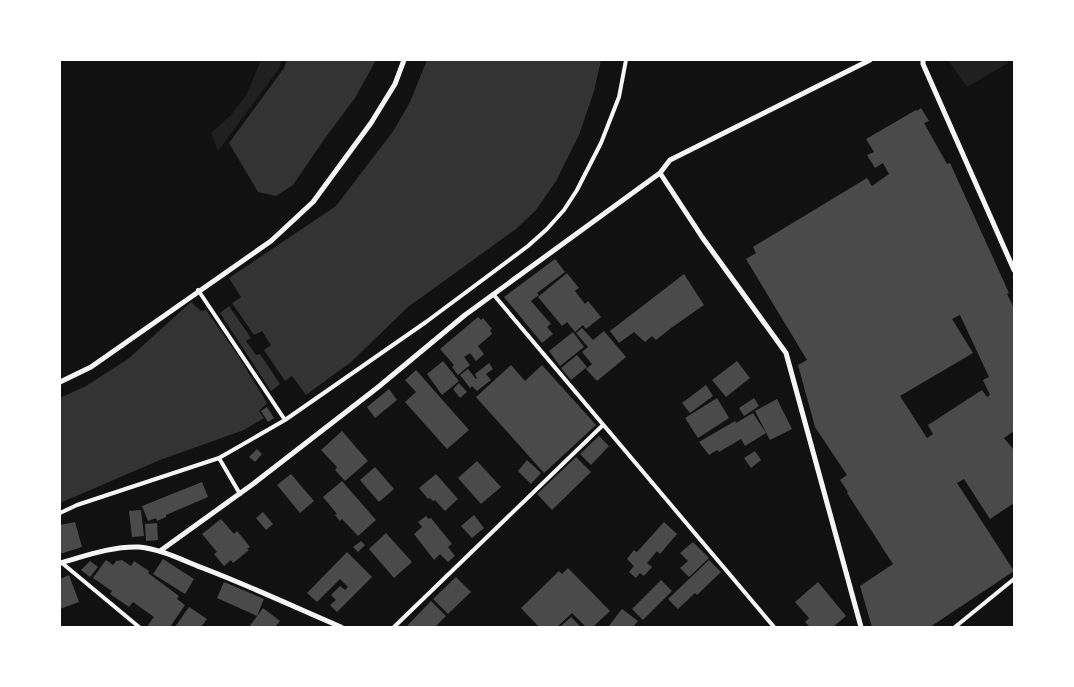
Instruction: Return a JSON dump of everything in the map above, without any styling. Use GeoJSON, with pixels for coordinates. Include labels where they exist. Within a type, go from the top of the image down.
{"type":"FeatureCollection","features":[{"type":"Feature","properties":{"kind":"street"},"geometry":{"type":"LineString","coordinates":[[60,382],[91,367],[198,290],[271,241],[313,202],[371,123],[395,84],[404,60]]}},
{"type":"Feature","properties":{"kind":"street"},"geometry":{"type":"LineString","coordinates":[[160,551],[240,494],[377,388],[492,294],[660,174],[670,160],[870,60]]}},
{"type":"Feature","properties":{"kind":"street"},"geometry":{"type":"LineString","coordinates":[[923,60],[923,64],[1014,270]]}},
{"type":"Feature","properties":{"kind":"street"},"geometry":{"type":"LineString","coordinates":[[660,174],[702,237],[786,353],[861,627]]}},
{"type":"Feature","properties":{"kind":"street"},"geometry":{"type":"LineString","coordinates":[[61,563],[88,554],[124,548],[138,547],[160,551],[227,577],[341,627]]}},
{"type":"Feature","properties":{"kind":"lane"},"geometry":{"type":"LineString","coordinates":[[60,513],[220,458],[285,420],[426,322],[528,246],[564,210],[577,190],[601,144],[619,97],[626,60]]}},
{"type":"Feature","properties":{"kind":"lane"},"geometry":{"type":"LineString","coordinates":[[198,290],[285,420]]}},
{"type":"Feature","properties":{"kind":"lane"},"geometry":{"type":"LineString","coordinates":[[492,294],[774,627]]}},
{"type":"Feature","properties":{"kind":"lane"},"geometry":{"type":"LineString","coordinates":[[394,627],[603,425]]}},
{"type":"Feature","properties":{"kind":"lane"},"geometry":{"type":"LineString","coordinates":[[220,458],[240,494]]}},
{"type":"Feature","properties":{"kind":"lane"},"geometry":{"type":"LineString","coordinates":[[61,563],[139,627]]}},
{"type":"Feature","properties":{"kind":"lane"},"geometry":{"type":"LineString","coordinates":[[955,627],[1014,579]]}},
{"type":"Feature","properties":{"kind":"shaded area"},"geometry":{"type":"Polygon","coordinates":[[[261,60],[282,60],[278,70],[218,151],[211,133],[230,116],[246,96],[261,60]]]}},
{"type":"Feature","properties":{"kind":"shaded area"},"geometry":{"type":"Polygon","coordinates":[[[287,60],[376,60],[355,98],[293,185],[276,196],[258,192],[229,143],[284,68],[287,60]]]}},
{"type":"Feature","properties":{"kind":"shaded area"},"geometry":{"type":"Polygon","coordinates":[[[427,60],[601,60],[594,91],[579,135],[556,181],[536,210],[516,229],[408,307],[351,362],[306,395],[292,376],[285,381],[264,350],[271,345],[262,331],[254,335],[232,303],[241,297],[229,278],[336,206],[394,130],[410,102],[427,60]]]}},
{"type":"Feature","properties":{"kind":"shaded area"},"geometry":{"type":"Polygon","coordinates":[[[948,60],[1008,60],[1008,63],[967,87],[948,60]]]}},
{"type":"Feature","properties":{"kind":"shaded area"},"geometry":{"type":"Polygon","coordinates":[[[191,302],[201,311],[206,310],[239,357],[267,403],[259,411],[264,418],[244,430],[160,460],[60,503],[60,398],[86,386],[128,359],[191,302]]]}},
{"type":"Feature","properties":{"kind":"shaded area"},"geometry":{"type":"Polygon","coordinates":[[[229,306],[251,338],[246,341],[256,355],[260,354],[280,384],[271,391],[220,313],[229,306]]]}},
{"type":"Feature","properties":{"kind":"building"},"geometry":{"type":"Polygon","coordinates":[[[921,108],[929,121],[924,123],[947,164],[950,163],[1014,308],[1014,431],[1004,438],[1014,450],[1014,503],[990,519],[964,479],[957,483],[1014,571],[930,627],[872,627],[860,586],[893,564],[840,480],[847,475],[815,427],[798,365],[807,360],[746,259],[756,253],[753,247],[867,178],[872,186],[889,174],[883,163],[875,168],[867,155],[874,152],[866,139],[921,108]],[[960,315],[952,319],[973,353],[900,396],[927,438],[933,434],[928,425],[982,390],[987,397],[990,395],[983,380],[989,377],[960,315]]]}},
{"type":"Feature","properties":{"kind":"building"},"geometry":{"type":"Polygon","coordinates":[[[555,259],[565,272],[537,293],[539,295],[531,301],[551,324],[547,327],[553,334],[542,343],[504,297],[555,259]]]}},
{"type":"Feature","properties":{"kind":"building"},"geometry":{"type":"Polygon","coordinates":[[[567,273],[579,288],[575,291],[585,304],[588,301],[601,317],[586,329],[583,325],[575,332],[567,322],[562,326],[538,297],[567,273]]]}},
{"type":"Feature","properties":{"kind":"building"},"geometry":{"type":"Polygon","coordinates":[[[684,274],[704,305],[656,340],[652,336],[645,342],[634,332],[619,343],[610,331],[684,274]]]}},
{"type":"Feature","properties":{"kind":"building"},"geometry":{"type":"Polygon","coordinates":[[[478,317],[481,320],[483,318],[492,329],[490,330],[492,334],[478,346],[484,354],[476,361],[470,353],[464,357],[470,365],[458,375],[452,367],[454,365],[440,349],[478,317]]]}},
{"type":"Feature","properties":{"kind":"building"},"geometry":{"type":"Polygon","coordinates":[[[582,328],[593,340],[604,331],[626,357],[597,381],[586,369],[592,364],[582,352],[588,347],[576,333],[582,328]]]}},
{"type":"Feature","properties":{"kind":"building"},"geometry":{"type":"Polygon","coordinates":[[[573,332],[584,347],[560,366],[549,351],[573,332]]]}},
{"type":"Feature","properties":{"kind":"building"},"geometry":{"type":"Polygon","coordinates":[[[577,355],[587,367],[571,380],[561,368],[577,355]]]}},
{"type":"Feature","properties":{"kind":"building"},"geometry":{"type":"Polygon","coordinates":[[[443,361],[459,381],[442,395],[427,374],[443,361]]]}},
{"type":"Feature","properties":{"kind":"building"},"geometry":{"type":"Polygon","coordinates":[[[737,361],[750,378],[726,397],[712,380],[737,361]]]}},
{"type":"Feature","properties":{"kind":"building"},"geometry":{"type":"Polygon","coordinates":[[[489,363],[493,369],[486,374],[491,380],[477,391],[472,386],[470,388],[460,375],[468,369],[476,379],[475,374],[489,363]]]}},
{"type":"Feature","properties":{"kind":"building"},"geometry":{"type":"Polygon","coordinates":[[[511,365],[525,381],[542,365],[596,425],[544,473],[476,397],[511,365]]]}},
{"type":"Feature","properties":{"kind":"building"},"geometry":{"type":"Polygon","coordinates":[[[416,370],[469,430],[447,449],[405,402],[416,392],[405,380],[416,370]]]}},
{"type":"Feature","properties":{"kind":"building"},"geometry":{"type":"Polygon","coordinates":[[[459,383],[467,392],[460,398],[453,389],[459,383]]]}},
{"type":"Feature","properties":{"kind":"building"},"geometry":{"type":"Polygon","coordinates":[[[706,385],[713,396],[690,413],[682,403],[706,385]]]}},
{"type":"Feature","properties":{"kind":"building"},"geometry":{"type":"Polygon","coordinates":[[[389,389],[397,400],[375,418],[367,407],[389,389]]]}},
{"type":"Feature","properties":{"kind":"building"},"geometry":{"type":"Polygon","coordinates":[[[717,398],[729,418],[698,438],[685,418],[717,398]]]}},
{"type":"Feature","properties":{"kind":"building"},"geometry":{"type":"Polygon","coordinates":[[[754,398],[759,406],[744,416],[739,408],[754,398]]]}},
{"type":"Feature","properties":{"kind":"building"},"geometry":{"type":"Polygon","coordinates":[[[777,399],[792,429],[770,440],[755,411],[777,399]]]}},
{"type":"Feature","properties":{"kind":"building"},"geometry":{"type":"Polygon","coordinates":[[[267,407],[274,418],[268,422],[261,411],[267,407]]]}},
{"type":"Feature","properties":{"kind":"building"},"geometry":{"type":"Polygon","coordinates":[[[753,413],[766,433],[745,446],[741,439],[719,452],[717,450],[709,455],[699,442],[735,421],[736,423],[753,413]]]}},
{"type":"Feature","properties":{"kind":"building"},"geometry":{"type":"Polygon","coordinates":[[[342,431],[368,461],[345,481],[335,470],[337,467],[321,450],[342,431]]]}},
{"type":"Feature","properties":{"kind":"building"},"geometry":{"type":"Polygon","coordinates":[[[599,436],[609,446],[591,465],[580,454],[599,436]]]}},
{"type":"Feature","properties":{"kind":"building"},"geometry":{"type":"Polygon","coordinates":[[[257,449],[262,454],[255,462],[249,457],[257,449]]]}},
{"type":"Feature","properties":{"kind":"building"},"geometry":{"type":"Polygon","coordinates":[[[755,451],[761,460],[751,468],[744,458],[755,451]]]}},
{"type":"Feature","properties":{"kind":"building"},"geometry":{"type":"Polygon","coordinates":[[[576,457],[591,472],[552,510],[537,494],[576,457]]]}},
{"type":"Feature","properties":{"kind":"building"},"geometry":{"type":"Polygon","coordinates":[[[527,460],[541,473],[531,484],[518,471],[527,460]]]}},
{"type":"Feature","properties":{"kind":"building"},"geometry":{"type":"Polygon","coordinates":[[[477,461],[501,487],[481,504],[458,478],[477,461]]]}},
{"type":"Feature","properties":{"kind":"building"},"geometry":{"type":"Polygon","coordinates":[[[375,467],[394,489],[379,502],[360,480],[375,467]]]}},
{"type":"Feature","properties":{"kind":"building"},"geometry":{"type":"Polygon","coordinates":[[[291,474],[314,501],[300,513],[277,485],[291,474]]]}},
{"type":"Feature","properties":{"kind":"building"},"geometry":{"type":"Polygon","coordinates":[[[436,474],[458,499],[445,511],[435,500],[428,499],[419,488],[436,474]]]}},
{"type":"Feature","properties":{"kind":"building"},"geometry":{"type":"Polygon","coordinates":[[[342,481],[376,520],[358,536],[342,519],[340,521],[335,515],[337,514],[323,497],[342,481]]]}},
{"type":"Feature","properties":{"kind":"building"},"geometry":{"type":"Polygon","coordinates":[[[202,482],[208,497],[166,515],[166,517],[157,521],[156,518],[148,521],[142,506],[202,482]]]}},
{"type":"Feature","properties":{"kind":"building"},"geometry":{"type":"Polygon","coordinates":[[[141,510],[144,536],[132,537],[129,511],[141,510]]]}},
{"type":"Feature","properties":{"kind":"building"},"geometry":{"type":"Polygon","coordinates":[[[263,512],[273,524],[266,530],[256,518],[263,512]]]}},
{"type":"Feature","properties":{"kind":"building"},"geometry":{"type":"Polygon","coordinates":[[[474,515],[484,528],[472,538],[461,526],[474,515]]]}},
{"type":"Feature","properties":{"kind":"building"},"geometry":{"type":"Polygon","coordinates":[[[426,516],[429,519],[431,518],[452,544],[448,547],[455,556],[448,562],[440,554],[434,560],[414,534],[422,527],[418,522],[426,516]]]}},
{"type":"Feature","properties":{"kind":"building"},"geometry":{"type":"Polygon","coordinates":[[[221,519],[234,534],[237,531],[250,547],[233,563],[231,560],[224,566],[214,554],[217,552],[202,534],[221,519]]]}},
{"type":"Feature","properties":{"kind":"building"},"geometry":{"type":"Polygon","coordinates":[[[75,522],[82,547],[60,554],[60,525],[75,522]]]}},
{"type":"Feature","properties":{"kind":"building"},"geometry":{"type":"Polygon","coordinates":[[[664,522],[677,534],[660,554],[657,551],[647,563],[652,567],[644,576],[640,573],[636,578],[629,572],[634,566],[627,559],[634,550],[637,552],[664,522]]]}},
{"type":"Feature","properties":{"kind":"building"},"geometry":{"type":"Polygon","coordinates":[[[157,523],[158,540],[146,541],[145,524],[157,523]]]}},
{"type":"Feature","properties":{"kind":"building"},"geometry":{"type":"Polygon","coordinates":[[[386,533],[412,562],[394,578],[369,549],[386,533]]]}},
{"type":"Feature","properties":{"kind":"building"},"geometry":{"type":"Polygon","coordinates":[[[361,541],[365,545],[358,552],[353,547],[361,541]]]}},
{"type":"Feature","properties":{"kind":"building"},"geometry":{"type":"Polygon","coordinates":[[[693,542],[709,558],[689,577],[680,568],[688,561],[680,553],[693,542]]]}},
{"type":"Feature","properties":{"kind":"building"},"geometry":{"type":"Polygon","coordinates":[[[347,552],[372,577],[337,612],[330,605],[336,600],[331,595],[340,586],[345,590],[348,587],[340,579],[317,602],[307,593],[347,552]]]}},
{"type":"Feature","properties":{"kind":"building"},"geometry":{"type":"Polygon","coordinates":[[[163,559],[194,579],[185,594],[153,574],[163,559]]]}},
{"type":"Feature","properties":{"kind":"building"},"geometry":{"type":"Polygon","coordinates":[[[106,560],[113,565],[116,561],[122,560],[131,566],[134,561],[179,596],[177,599],[185,605],[170,627],[150,627],[148,625],[154,617],[133,602],[129,607],[110,594],[112,591],[93,578],[106,560]]]}},
{"type":"Feature","properties":{"kind":"building"},"geometry":{"type":"Polygon","coordinates":[[[709,560],[721,572],[697,595],[695,593],[678,609],[668,599],[709,560]]]}},
{"type":"Feature","properties":{"kind":"building"},"geometry":{"type":"Polygon","coordinates":[[[90,561],[98,567],[90,577],[81,570],[90,561]]]}},
{"type":"Feature","properties":{"kind":"building"},"geometry":{"type":"Polygon","coordinates":[[[568,568],[610,611],[593,627],[586,627],[572,613],[557,627],[539,627],[521,608],[559,571],[562,574],[568,568]]]}},
{"type":"Feature","properties":{"kind":"building"},"geometry":{"type":"Polygon","coordinates":[[[69,575],[79,602],[60,609],[60,579],[69,575]]]}},
{"type":"Feature","properties":{"kind":"building"},"geometry":{"type":"Polygon","coordinates":[[[456,577],[471,592],[448,614],[433,599],[456,577]]]}},
{"type":"Feature","properties":{"kind":"building"},"geometry":{"type":"Polygon","coordinates":[[[661,580],[672,591],[643,620],[632,609],[661,580]]]}},
{"type":"Feature","properties":{"kind":"building"},"geometry":{"type":"Polygon","coordinates":[[[224,582],[264,599],[257,616],[217,598],[224,582]]]}},
{"type":"Feature","properties":{"kind":"building"},"geometry":{"type":"Polygon","coordinates":[[[818,582],[846,616],[833,627],[810,627],[805,622],[809,618],[795,602],[818,582]]]}},
{"type":"Feature","properties":{"kind":"building"},"geometry":{"type":"Polygon","coordinates":[[[431,601],[446,616],[435,627],[406,627],[431,601]]]}},
{"type":"Feature","properties":{"kind":"building"},"geometry":{"type":"Polygon","coordinates":[[[189,607],[207,619],[201,627],[175,627],[189,607]]]}},
{"type":"Feature","properties":{"kind":"building"},"geometry":{"type":"Polygon","coordinates":[[[263,608],[280,621],[275,627],[249,627],[263,608]]]}},
{"type":"Feature","properties":{"kind":"building"},"geometry":{"type":"Polygon","coordinates":[[[622,609],[638,621],[633,627],[608,627],[622,609]]]}},
{"type":"Feature","properties":{"kind":"building"},"geometry":{"type":"Polygon","coordinates":[[[571,617],[581,627],[560,627],[571,617]]]}}]}
